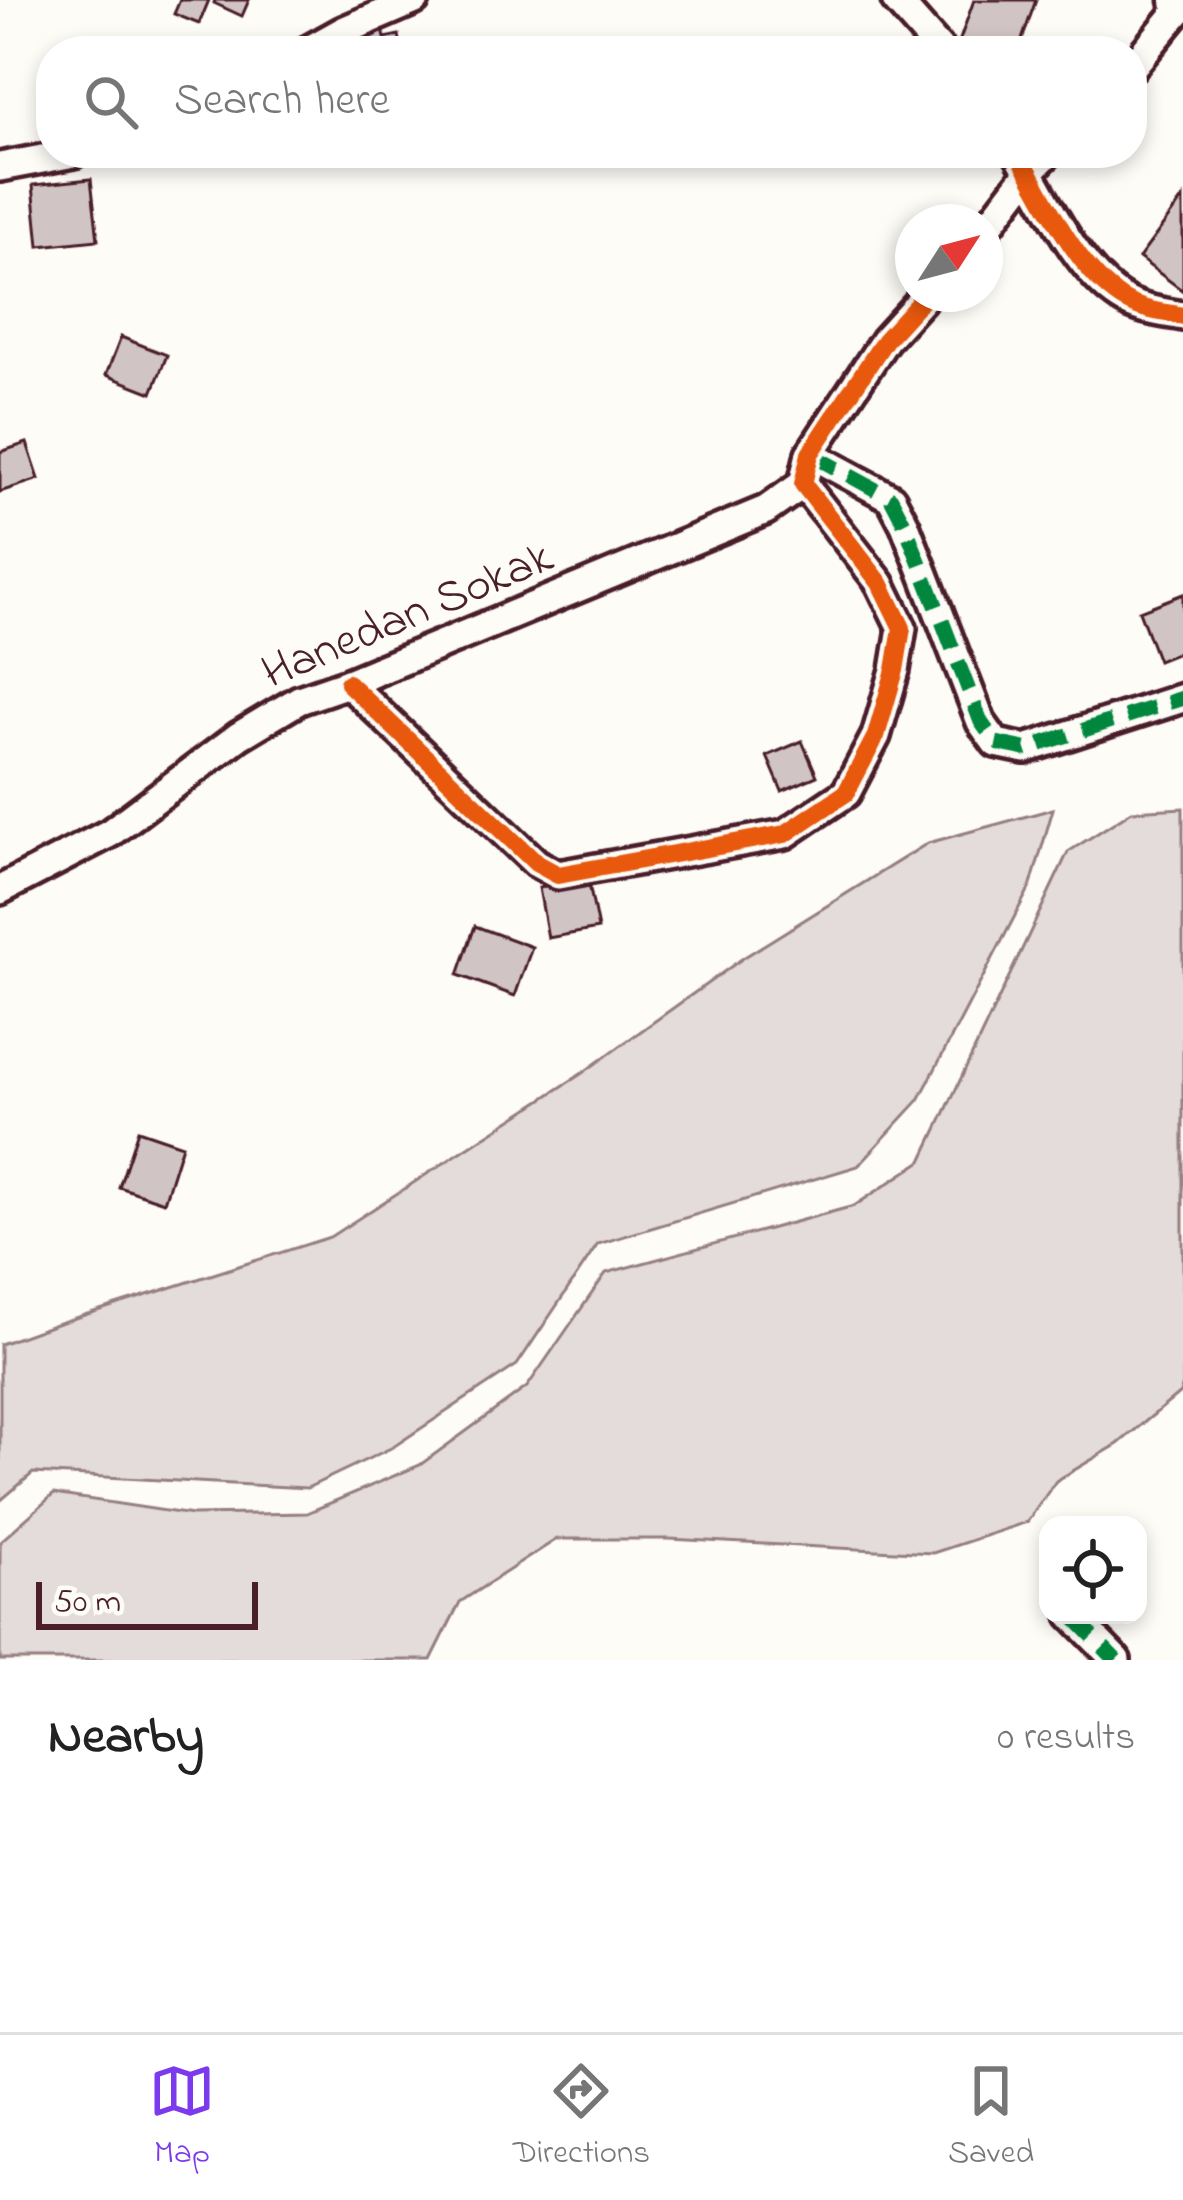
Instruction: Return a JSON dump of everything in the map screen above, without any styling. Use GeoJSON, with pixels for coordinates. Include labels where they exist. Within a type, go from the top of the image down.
{"type":"FeatureCollection","features":[{"type":"Feature","properties":{"kind":"street"},"geometry":{"type":"LineString","coordinates":[[334,36],[415,0]]}},
{"type":"Feature","properties":{"kind":"street"},"geometry":{"type":"LineString","coordinates":[[896,0],[928,36]]}},
{"type":"Feature","properties":{"kind":"street"},"geometry":{"type":"LineString","coordinates":[[1147,47],[1181,3]]}},
{"type":"Feature","properties":{"kind":"street"},"geometry":{"type":"LineString","coordinates":[[0,167],[36,160]]}},
{"type":"Feature","properties":{"kind":"street"},"geometry":{"type":"LineString","coordinates":[[1002,204],[1026,168]]}},
{"type":"Feature","properties":{"kind":"street"},"geometry":{"type":"LineString","coordinates":[[1036,168],[1072,244],[1094,274],[1120,297],[1148,310],[1183,316]]}},
{"type":"Feature","properties":{"kind":"street"},"geometry":{"type":"LineString","coordinates":[[348,683],[536,863],[558,874],[785,834],[846,793],[876,736],[895,670],[902,628],[880,583],[803,484],[810,454],[885,340],[911,312]]}},
{"type":"Feature","properties":{"kind":"street"},"geometry":{"type":"LineString","coordinates":[[810,454],[892,498],[981,722],[997,743],[1025,749],[1183,698]]}},
{"type":"Feature","properties":{"kind":"street","name":"Hanedan Sokak"},"geometry":{"type":"LineString","coordinates":[[0,890],[110,833],[239,736],[298,700],[766,510],[803,484]]}},
{"type":"Feature","properties":{"kind":"street"},"geometry":{"type":"LineString","coordinates":[[1081,1624],[1115,1660]]}},
{"type":"Feature","properties":{"kind":"shaded area"},"geometry":{"type":"Polygon","coordinates":[[[1183,808],[1183,1385],[1180,1393],[1118,1444],[1056,1481],[1027,1522],[933,1553],[669,1539],[557,1539],[460,1602],[431,1660],[0,1660],[0,1542],[54,1494],[192,1515],[307,1513],[420,1465],[527,1387],[606,1273],[854,1206],[922,1161],[1068,852],[1132,811],[1183,808]]]}},
{"type":"Feature","properties":{"kind":"shaded area"},"geometry":{"type":"Polygon","coordinates":[[[1053,809],[1031,885],[919,1100],[858,1166],[598,1244],[517,1365],[393,1447],[307,1488],[33,1473],[0,1501],[0,1344],[330,1237],[581,1074],[743,958],[928,843],[1053,809]]]}},
{"type":"Feature","properties":{"kind":"building"},"geometry":{"type":"Polygon","coordinates":[[[180,0],[209,0],[199,24],[174,14],[180,0]]]}},
{"type":"Feature","properties":{"kind":"building"},"geometry":{"type":"Polygon","coordinates":[[[215,0],[249,0],[242,16],[215,0]]]}},
{"type":"Feature","properties":{"kind":"building"},"geometry":{"type":"Polygon","coordinates":[[[974,0],[1036,0],[1023,36],[961,36],[974,0]]]}},
{"type":"Feature","properties":{"kind":"building"},"geometry":{"type":"Polygon","coordinates":[[[91,179],[98,240],[39,246],[33,185],[91,179]]]}},
{"type":"Feature","properties":{"kind":"building"},"geometry":{"type":"Polygon","coordinates":[[[1183,198],[1183,291],[1139,258],[1183,198]]]}},
{"type":"Feature","properties":{"kind":"building"},"geometry":{"type":"Polygon","coordinates":[[[121,337],[167,355],[152,393],[106,375],[121,337]]]}},
{"type":"Feature","properties":{"kind":"building"},"geometry":{"type":"Polygon","coordinates":[[[27,443],[39,479],[0,492],[0,452],[27,443]]]}},
{"type":"Feature","properties":{"kind":"building"},"geometry":{"type":"Polygon","coordinates":[[[1183,594],[1183,651],[1158,661],[1139,611],[1183,594]]]}},
{"type":"Feature","properties":{"kind":"building"},"geometry":{"type":"Polygon","coordinates":[[[802,741],[817,776],[782,791],[767,756],[802,741]]]}},
{"type":"Feature","properties":{"kind":"building"},"geometry":{"type":"Polygon","coordinates":[[[588,879],[598,929],[548,938],[539,888],[588,879]]]}},
{"type":"Feature","properties":{"kind":"building"},"geometry":{"type":"Polygon","coordinates":[[[475,926],[532,947],[515,996],[458,975],[475,926]]]}},
{"type":"Feature","properties":{"kind":"building"},"geometry":{"type":"Polygon","coordinates":[[[138,1130],[182,1145],[164,1202],[119,1187],[138,1130]]]}},
{"type":"Feature","properties":{"kind":"marked path"},"geometry":{"type":"LineString","coordinates":[[810,454],[891,498],[981,722],[996,743],[1025,749],[1183,698]]}},
{"type":"Feature","properties":{"kind":"marked path"},"geometry":{"type":"LineString","coordinates":[[1081,1624],[1116,1660]]}},
{"type":"Feature","properties":{"kind":"cycle path"},"geometry":{"type":"LineString","coordinates":[[1027,168],[1063,232],[1105,285],[1135,305],[1183,316]]}},
{"type":"Feature","properties":{"kind":"cycle path"},"geometry":{"type":"LineString","coordinates":[[348,683],[536,863],[558,875],[785,834],[846,793],[876,736],[895,670],[902,628],[880,583],[803,484],[810,454],[885,340],[911,312]]}}]}
